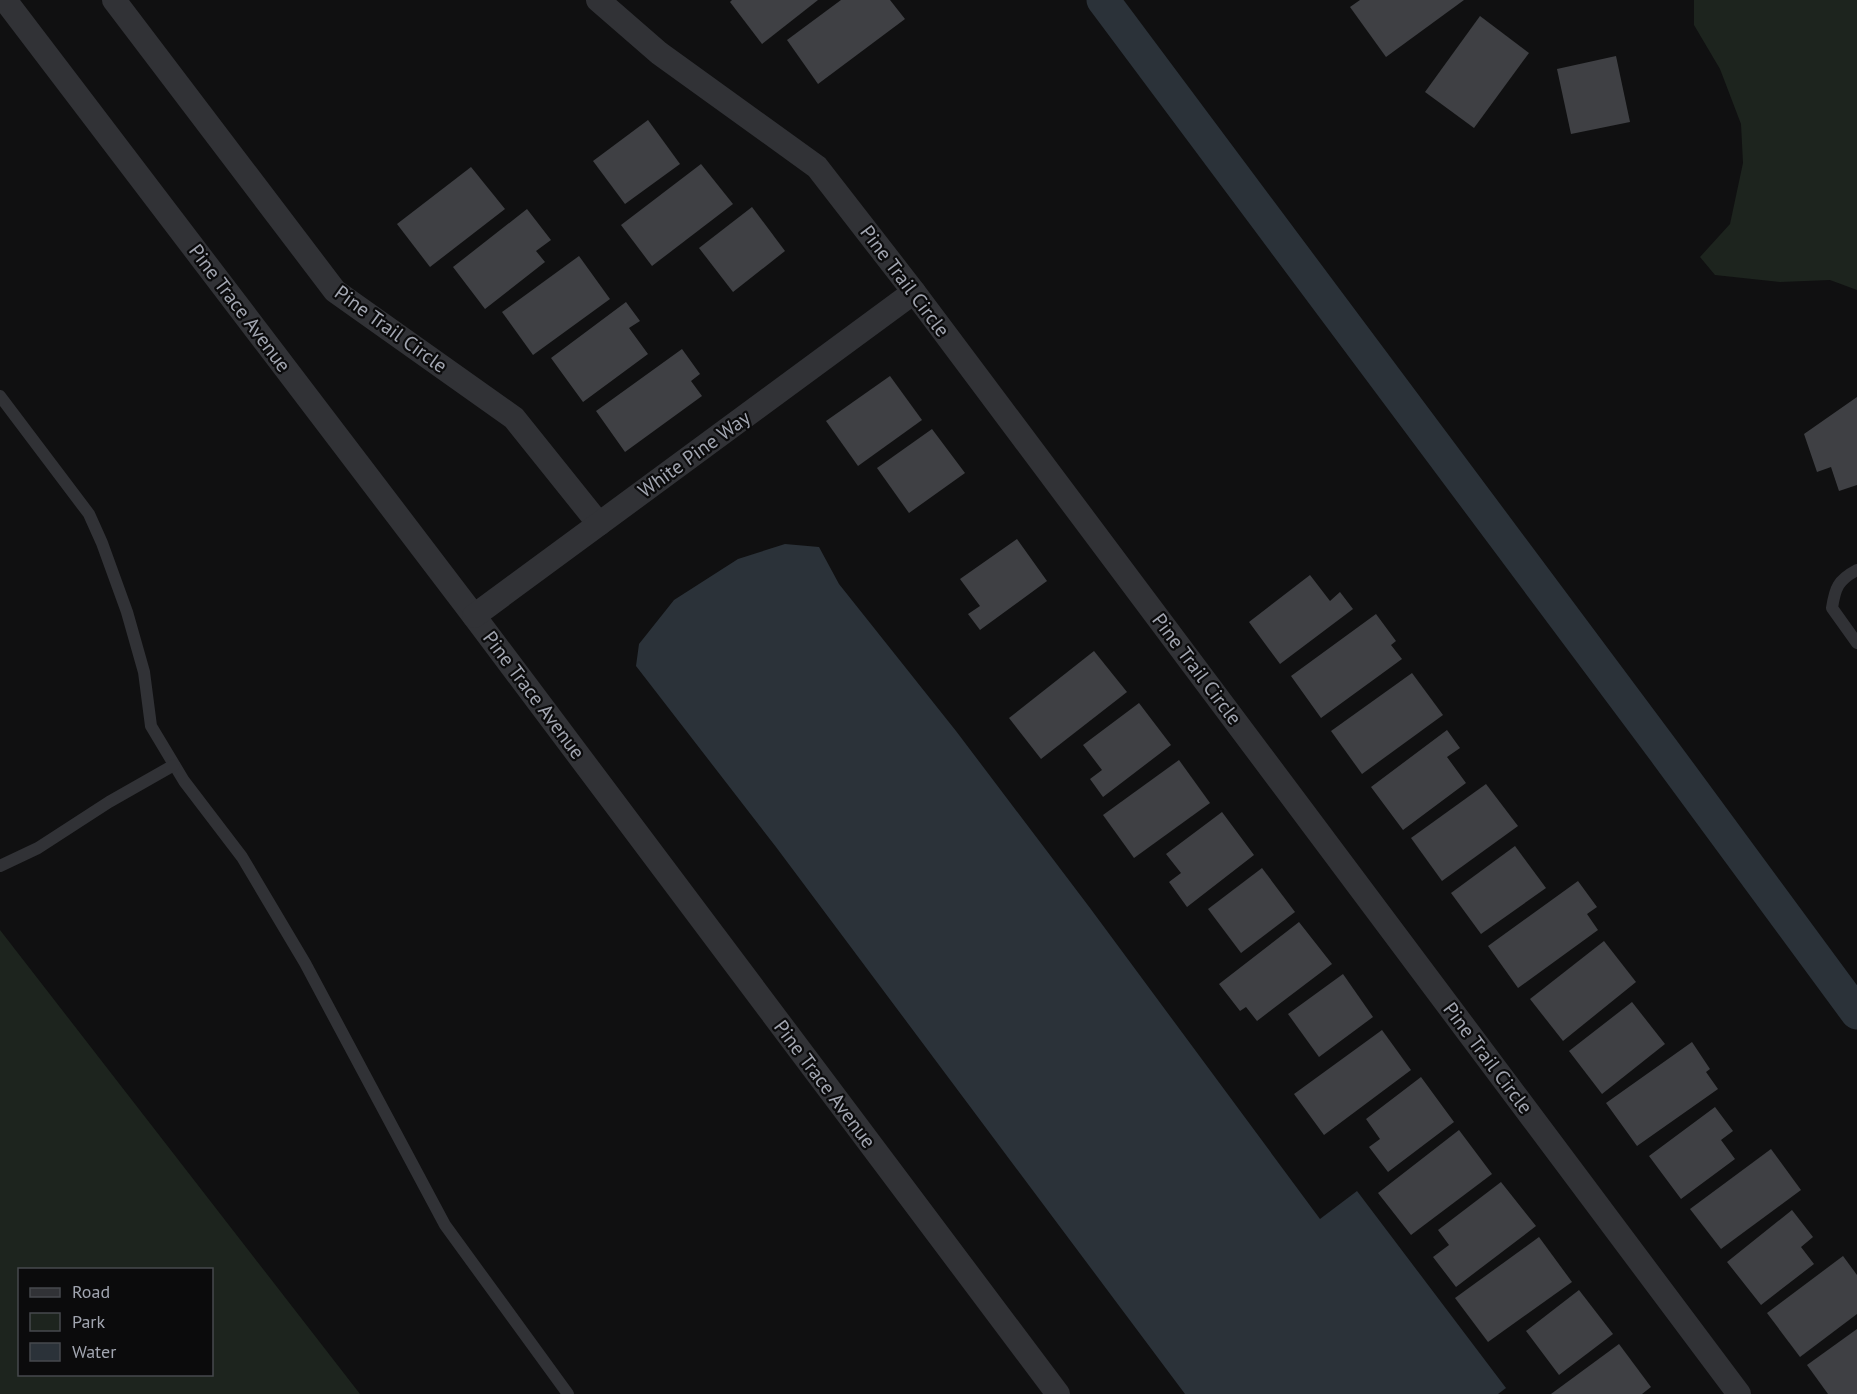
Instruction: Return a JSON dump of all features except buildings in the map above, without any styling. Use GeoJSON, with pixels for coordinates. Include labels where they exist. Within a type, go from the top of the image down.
{"type":"FeatureCollection","features":[{"type":"Feature","properties":{"kind":"street","name":"Pine Trace Avenue"},"geometry":{"type":"LineString","coordinates":[[5,0],[474,616],[1058,1394]]}},
{"type":"Feature","properties":{"kind":"street","name":"Pine Trail Circle"},"geometry":{"type":"LineString","coordinates":[[114,0],[335,291],[514,417],[600,524]]}},
{"type":"Feature","properties":{"kind":"street","name":"Pine Trail Circle"},"geometry":{"type":"LineString","coordinates":[[598,0],[658,53],[817,167],[914,292],[1739,1394]]}},
{"type":"Feature","properties":{"kind":"street","name":"White Pine Way"},"geometry":{"type":"LineString","coordinates":[[474,616],[914,292]]}},
{"type":"Feature","properties":{"kind":"lane"},"geometry":{"type":"LineString","coordinates":[[0,396],[89,514],[127,612],[144,672],[151,726],[184,781],[242,857],[306,963],[445,1225],[568,1394]]}},
{"type":"Feature","properties":{"kind":"lane"},"geometry":{"type":"LineString","coordinates":[[1857,570],[1848,574],[1835,589],[1832,608],[1857,644]]}},
{"type":"Feature","properties":{"kind":"lane"},"geometry":{"type":"LineString","coordinates":[[0,866],[38,848],[109,802],[174,765]]}},
{"type":"Feature","properties":{"kind":"green space"},"geometry":{"type":"Polygon","coordinates":[[[1694,0],[1857,0],[1857,290],[1830,280],[1780,282],[1715,275],[1700,257],[1730,224],[1743,163],[1741,124],[1720,69],[1694,25],[1694,0]]]}},
{"type":"Feature","properties":{"kind":"green space"},"geometry":{"type":"Polygon","coordinates":[[[0,930],[360,1394],[0,1394],[0,930]]]}},
{"type":"Feature","properties":{"kind":"water"},"geometry":{"type":"Polygon","coordinates":[[[785,544],[819,547],[839,584],[956,731],[1320,1219],[1357,1191],[1506,1388],[1498,1394],[1185,1394],[776,847],[636,666],[639,644],[674,600],[738,559],[785,544]]]}},
{"type":"Feature","properties":{"kind":"waterway"},"geometry":{"type":"LineString","coordinates":[[1103,0],[1857,1013]]}}]}
